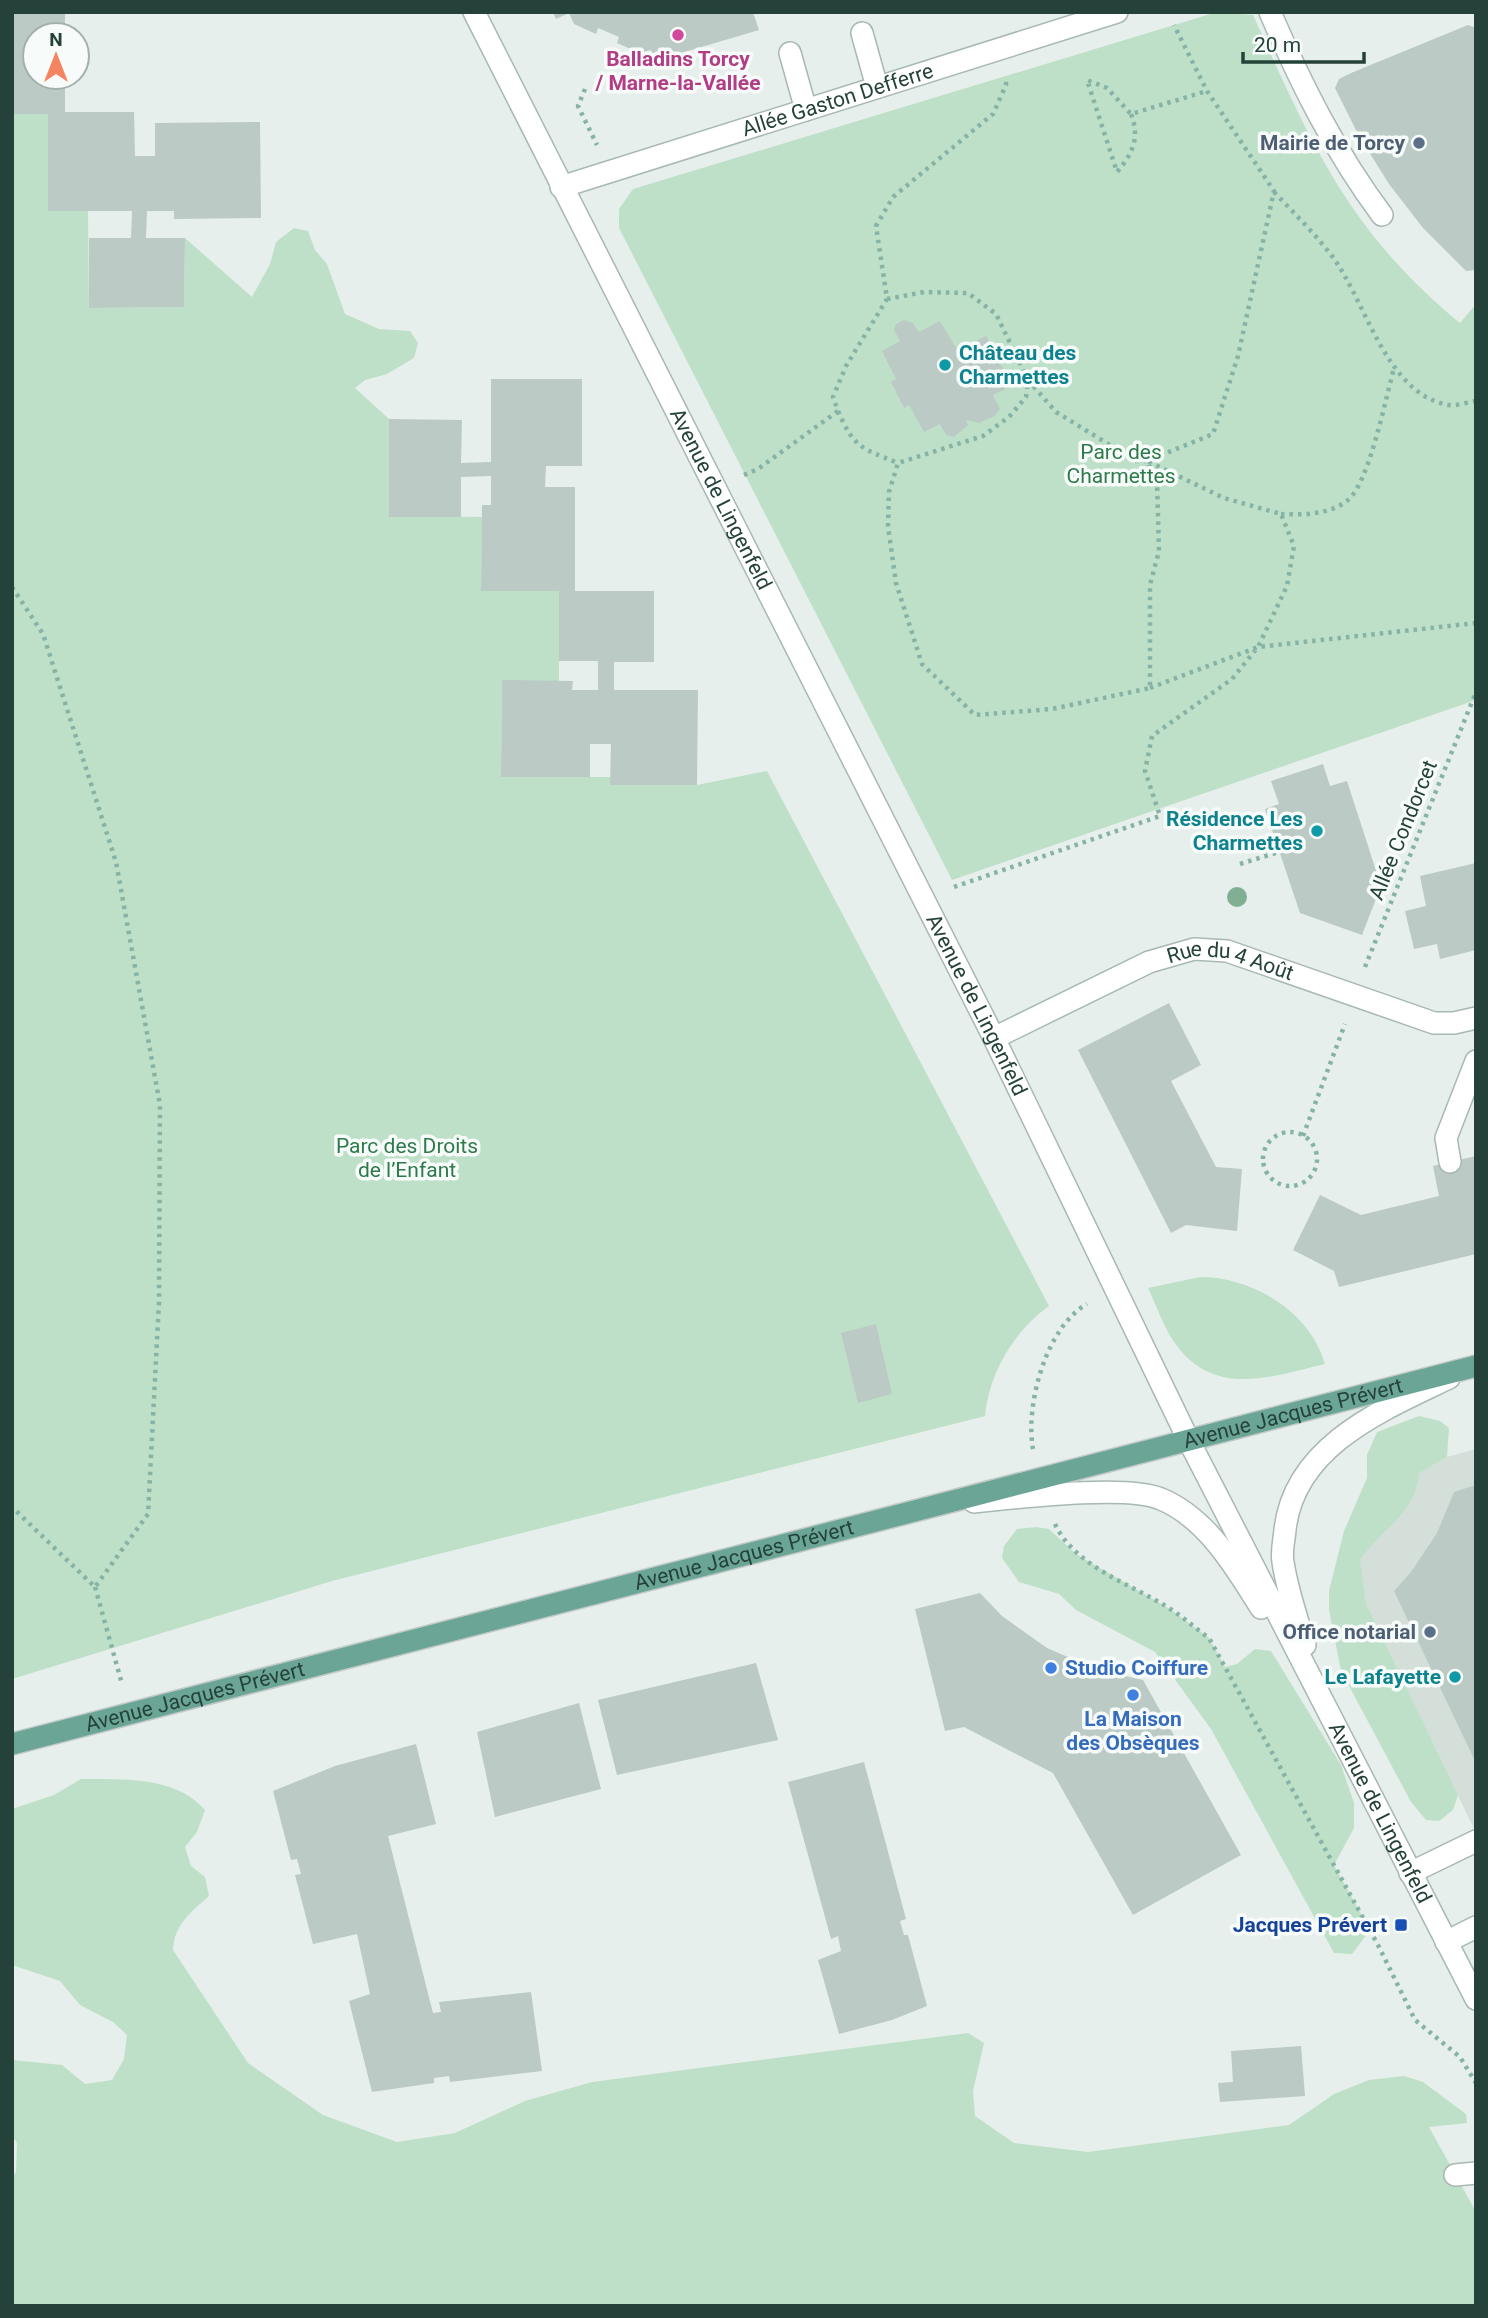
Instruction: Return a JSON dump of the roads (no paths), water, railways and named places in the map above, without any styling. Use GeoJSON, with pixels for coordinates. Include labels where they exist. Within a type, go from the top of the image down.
{"type":"FeatureCollection","features":[{"type":"Feature","properties":{"kind":"main road","name":"Avenue Jacques Prévert"},"geometry":{"type":"LineString","coordinates":[[12,1744],[933,1506],[1042,1488],[1189,1441],[1474,1366]]}},
{"type":"Feature","properties":{"kind":"street","name":"Avenue de Lingenfeld"},"geometry":{"type":"LineString","coordinates":[[474,12],[994,1038],[1189,1441],[1476,1999]]}},
{"type":"Feature","properties":{"kind":"street","name":"Allée Gaston Defferre"},"geometry":{"type":"LineString","coordinates":[[561,187],[1117,12]]}},
{"type":"Feature","properties":{"kind":"street"},"geometry":{"type":"LineString","coordinates":[[1270,12],[1305,92],[1346,163],[1382,215]]}},
{"type":"Feature","properties":{"kind":"street"},"geometry":{"type":"LineString","coordinates":[[862,33],[877,88]]}},
{"type":"Feature","properties":{"kind":"street"},"geometry":{"type":"LineString","coordinates":[[790,53],[806,110]]}},
{"type":"Feature","properties":{"kind":"street","name":"Rue du 4 Août"},"geometry":{"type":"LineString","coordinates":[[994,1038],[1149,962],[1194,949],[1227,951],[1434,1023],[1454,1023],[1476,1018]]}},
{"type":"Feature","properties":{"kind":"street"},"geometry":{"type":"LineString","coordinates":[[1450,1162],[1446,1139],[1476,1061]]}},
{"type":"Feature","properties":{"kind":"street"},"geometry":{"type":"LineString","coordinates":[[1316,1688],[1282,1560],[1287,1517],[1301,1483],[1334,1441],[1354,1427],[1375,1413],[1474,1366]]}},
{"type":"Feature","properties":{"kind":"street"},"geometry":{"type":"LineString","coordinates":[[1042,1488],[1130,1492],[1161,1498],[1190,1516],[1233,1564],[1316,1688]]}},
{"type":"Feature","properties":{"kind":"street"},"geometry":{"type":"LineString","coordinates":[[1410,1873],[1476,1841]]}},
{"type":"Feature","properties":{"kind":"street"},"geometry":{"type":"LineString","coordinates":[[1446,1942],[1476,1927]]}},
{"type":"Feature","properties":{"kind":"place","name":"Balladins Torcy / Marne-la-Vallée"},"geometry":{"type":"Point","coordinates":[678,35]}},
{"type":"Feature","properties":{"kind":"place","name":"Mairie de Torcy"},"geometry":{"type":"Point","coordinates":[1419,143]}},
{"type":"Feature","properties":{"kind":"place","name":"Château des Charmettes"},"geometry":{"type":"Point","coordinates":[945,365]}},
{"type":"Feature","properties":{"kind":"place","name":"Résidence Les Charmettes"},"geometry":{"type":"Point","coordinates":[1317,831]}},
{"type":"Feature","properties":{"kind":"place","name":"Office notarial"},"geometry":{"type":"Point","coordinates":[1430,1632]}},
{"type":"Feature","properties":{"kind":"place","name":"Studio Coiffure"},"geometry":{"type":"Point","coordinates":[1051,1668]}},
{"type":"Feature","properties":{"kind":"place","name":"Le Lafayette"},"geometry":{"type":"Point","coordinates":[1455,1677]}},
{"type":"Feature","properties":{"kind":"place","name":"La Maison des Obsèques"},"geometry":{"type":"Point","coordinates":[1133,1695]}},
{"type":"Feature","properties":{"kind":"place","name":"Jacques Prévert"},"geometry":{"type":"Point","coordinates":[1401,1925]}},
{"type":"Feature","properties":{"kind":"park label","name":"Parc des Charmettes"},"geometry":{"type":"Point","coordinates":[1121,464]}},
{"type":"Feature","properties":{"kind":"park label","name":"Parc des Droits de l’Enfant"},"geometry":{"type":"Point","coordinates":[407,1158]}}]}
